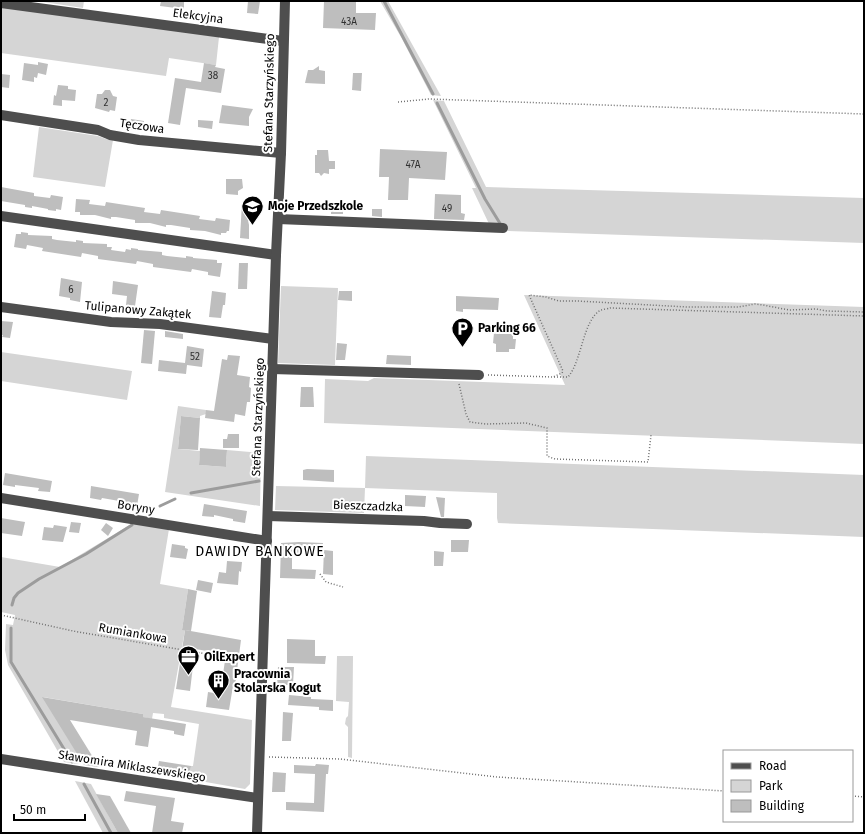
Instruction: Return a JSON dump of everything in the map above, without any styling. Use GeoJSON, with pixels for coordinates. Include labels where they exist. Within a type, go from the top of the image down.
{"type":"FeatureCollection","features":[{"type":"Feature","properties":{"kind":"street","name":"Stefana Starzyńskiego"},"geometry":{"type":"LineString","coordinates":[[256,833],[276,255],[281,153],[285,1]]}},
{"type":"Feature","properties":{"kind":"street","name":"Elekcyjna"},"geometry":{"type":"LineString","coordinates":[[1,3],[283,41]]}},
{"type":"Feature","properties":{"kind":"street","name":"Tęczowa"},"geometry":{"type":"LineString","coordinates":[[1,115],[98,130],[110,135],[139,140],[281,153]]}},
{"type":"Feature","properties":{"kind":"street"},"geometry":{"type":"LineString","coordinates":[[1,216],[276,255]]}},
{"type":"Feature","properties":{"kind":"street"},"geometry":{"type":"LineString","coordinates":[[278,218],[503,228]]}},
{"type":"Feature","properties":{"kind":"street","name":"Tulipanowy Zakątek"},"geometry":{"type":"LineString","coordinates":[[1,307],[111,322],[160,324],[273,339]]}},
{"type":"Feature","properties":{"kind":"street"},"geometry":{"type":"LineString","coordinates":[[272,369],[479,375]]}},
{"type":"Feature","properties":{"kind":"street","name":"Boryny"},"geometry":{"type":"LineString","coordinates":[[1,498],[267,541]]}},
{"type":"Feature","properties":{"kind":"street","name":"Bieszczadzka"},"geometry":{"type":"LineString","coordinates":[[268,516],[424,521],[468,524]]}},
{"type":"Feature","properties":{"kind":"street","name":"Sławomira Miklaszewskiego"},"geometry":{"type":"LineString","coordinates":[[1,759],[258,798]]}},
{"type":"Feature","properties":{"kind":"path"},"geometry":{"type":"LineString","coordinates":[[398,102],[429,99],[864,114]]}},
{"type":"Feature","properties":{"kind":"path"},"geometry":{"type":"LineString","coordinates":[[553,377],[562,373],[563,371],[529,295],[546,297],[559,301],[651,304],[666,307],[738,307],[755,304],[789,310],[816,309],[827,311],[864,312]]}},
{"type":"Feature","properties":{"kind":"path"},"geometry":{"type":"LineString","coordinates":[[479,375],[568,377],[573,372],[579,356],[583,338],[594,316],[601,310],[610,308],[864,316]]}},
{"type":"Feature","properties":{"kind":"path"},"geometry":{"type":"LineString","coordinates":[[456,375],[466,414],[470,422],[486,424],[526,423],[547,428],[547,456],[555,459],[648,462],[651,434]]}},
{"type":"Feature","properties":{"kind":"path"},"geometry":{"type":"LineString","coordinates":[[320,574],[326,582],[343,587]]}},
{"type":"Feature","properties":{"kind":"path","name":"Rumiankowa"},"geometry":{"type":"LineString","coordinates":[[1,615],[73,631],[243,662],[262,663]]}},
{"type":"Feature","properties":{"kind":"path"},"geometry":{"type":"LineString","coordinates":[[259,758],[285,757],[340,759],[497,777],[723,791]]}},
{"type":"Feature","properties":{"kind":"path"},"geometry":{"type":"LineString","coordinates":[[853,796],[864,797]]}},
{"type":"Feature","properties":{"kind":"green space"},"geometry":{"type":"Polygon","coordinates":[[[37,1],[84,1],[83,8],[37,1]]]}},
{"type":"Feature","properties":{"kind":"green space"},"geometry":{"type":"Polygon","coordinates":[[[380,1],[388,1],[441,96],[431,95],[401,37],[380,1]]]}},
{"type":"Feature","properties":{"kind":"green space"},"geometry":{"type":"Polygon","coordinates":[[[1,7],[219,37],[216,65],[169,58],[166,76],[1,53],[1,7]]]}},
{"type":"Feature","properties":{"kind":"green space"},"geometry":{"type":"Polygon","coordinates":[[[433,100],[444,101],[486,187],[864,198],[864,243],[508,231],[505,226],[490,226],[472,188],[476,188],[433,100]]]}},
{"type":"Feature","properties":{"kind":"green space"},"geometry":{"type":"Polygon","coordinates":[[[39,127],[98,136],[113,140],[105,187],[33,177],[39,127]]]}},
{"type":"Feature","properties":{"kind":"green space"},"geometry":{"type":"Polygon","coordinates":[[[281,286],[338,288],[335,365],[278,363],[281,286]]]}},
{"type":"Feature","properties":{"kind":"green space"},"geometry":{"type":"Polygon","coordinates":[[[524,295],[864,307],[864,444],[324,423],[325,379],[368,381],[374,378],[565,385],[524,295]]]}},
{"type":"Feature","properties":{"kind":"green space"},"geometry":{"type":"Polygon","coordinates":[[[1,352],[132,371],[127,400],[1,381],[1,352]]]}},
{"type":"Feature","properties":{"kind":"green space"},"geometry":{"type":"Polygon","coordinates":[[[178,406],[206,410],[206,414],[200,416],[200,418],[181,416],[178,449],[200,451],[199,465],[226,467],[227,450],[261,453],[260,506],[165,492],[178,406]]]}},
{"type":"Feature","properties":{"kind":"green space"},"geometry":{"type":"Polygon","coordinates":[[[366,456],[864,475],[864,537],[498,523],[497,493],[365,488],[366,456]]]}},
{"type":"Feature","properties":{"kind":"green space"},"geometry":{"type":"Polygon","coordinates":[[[276,486],[365,488],[364,513],[275,510],[276,486]]]}},
{"type":"Feature","properties":{"kind":"green space"},"geometry":{"type":"Polygon","coordinates":[[[133,523],[169,529],[160,584],[188,589],[182,630],[185,630],[171,707],[252,720],[250,784],[245,789],[189,779],[191,766],[193,766],[199,724],[164,718],[164,714],[153,713],[152,719],[143,717],[143,714],[43,697],[83,762],[77,764],[64,762],[8,665],[5,650],[6,624],[13,625],[15,615],[1,612],[1,557],[60,567],[133,523]]]}},
{"type":"Feature","properties":{"kind":"green space"},"geometry":{"type":"Polygon","coordinates":[[[337,656],[353,656],[352,758],[348,757],[348,727],[345,724],[348,716],[349,702],[336,701],[337,656]]]}},
{"type":"Feature","properties":{"kind":"green space"},"geometry":{"type":"Polygon","coordinates":[[[75,781],[91,784],[118,833],[103,833],[75,781]]]}},
{"type":"Feature","properties":{"kind":"building"},"geometry":{"type":"Polygon","coordinates":[[[161,1],[184,1],[184,9],[160,6],[161,1]]]}},
{"type":"Feature","properties":{"kind":"building"},"geometry":{"type":"Polygon","coordinates":[[[248,1],[260,1],[258,14],[247,13],[248,1]]]}},
{"type":"Feature","properties":{"kind":"building"},"geometry":{"type":"Polygon","coordinates":[[[324,1],[356,1],[356,13],[376,13],[375,30],[323,28],[324,1]]]}},
{"type":"Feature","properties":{"kind":"building"},"geometry":{"type":"Polygon","coordinates":[[[38,62],[48,64],[46,75],[38,73],[37,78],[34,77],[34,82],[22,80],[24,63],[38,65],[38,62]]]}},
{"type":"Feature","properties":{"kind":"building"},"geometry":{"type":"Polygon","coordinates":[[[204,63],[216,65],[215,67],[225,69],[221,93],[186,88],[180,125],[168,123],[175,78],[201,82],[204,63]]]}},
{"type":"Feature","properties":{"kind":"building"},"geometry":{"type":"Polygon","coordinates":[[[319,66],[319,70],[325,71],[325,84],[305,83],[308,70],[313,70],[319,66]]]}},
{"type":"Feature","properties":{"kind":"building"},"geometry":{"type":"Polygon","coordinates":[[[353,73],[362,73],[361,91],[352,90],[353,73]]]}},
{"type":"Feature","properties":{"kind":"building"},"geometry":{"type":"Polygon","coordinates":[[[1,74],[10,75],[9,88],[1,87],[1,74]]]}},
{"type":"Feature","properties":{"kind":"building"},"geometry":{"type":"Polygon","coordinates":[[[58,85],[68,86],[68,89],[76,90],[75,101],[62,100],[62,106],[53,105],[54,95],[56,96],[58,85]]]}},
{"type":"Feature","properties":{"kind":"building"},"geometry":{"type":"Polygon","coordinates":[[[105,90],[110,90],[113,96],[117,97],[115,111],[110,110],[109,112],[95,108],[97,94],[102,94],[105,90]]]}},
{"type":"Feature","properties":{"kind":"building"},"geometry":{"type":"Polygon","coordinates":[[[222,105],[253,109],[249,117],[249,126],[219,123],[222,105]]]}},
{"type":"Feature","properties":{"kind":"building"},"geometry":{"type":"Polygon","coordinates":[[[131,119],[144,121],[142,131],[129,129],[131,119]]]}},
{"type":"Feature","properties":{"kind":"building"},"geometry":{"type":"Polygon","coordinates":[[[198,120],[213,121],[212,129],[198,127],[198,120]]]}},
{"type":"Feature","properties":{"kind":"building"},"geometry":{"type":"Polygon","coordinates":[[[380,149],[447,152],[445,180],[409,178],[408,200],[388,200],[389,177],[379,177],[380,149]]]}},
{"type":"Feature","properties":{"kind":"building"},"geometry":{"type":"Polygon","coordinates":[[[317,150],[328,150],[329,161],[335,161],[335,169],[329,169],[329,174],[324,173],[321,176],[319,173],[315,173],[315,155],[317,155],[317,150]]]}},
{"type":"Feature","properties":{"kind":"building"},"geometry":{"type":"Polygon","coordinates":[[[226,179],[242,179],[243,188],[238,191],[238,195],[226,194],[226,179]]]}},
{"type":"Feature","properties":{"kind":"building"},"geometry":{"type":"Polygon","coordinates":[[[1,187],[34,193],[34,196],[50,198],[51,195],[63,197],[61,210],[48,210],[32,206],[32,208],[25,207],[25,205],[1,201],[1,187]]]}},
{"type":"Feature","properties":{"kind":"building"},"geometry":{"type":"Polygon","coordinates":[[[435,194],[461,195],[461,213],[465,214],[464,220],[434,219],[435,194]]]}},
{"type":"Feature","properties":{"kind":"building"},"geometry":{"type":"Polygon","coordinates":[[[76,199],[90,200],[89,204],[105,206],[106,202],[145,208],[144,212],[160,214],[161,210],[200,216],[199,219],[215,221],[216,218],[230,220],[229,231],[226,233],[221,233],[221,235],[171,225],[166,225],[166,227],[150,223],[135,223],[135,220],[116,217],[111,217],[111,219],[95,215],[80,215],[80,212],[75,212],[76,199]]]}},
{"type":"Feature","properties":{"kind":"building"},"geometry":{"type":"Polygon","coordinates":[[[244,202],[249,225],[249,239],[240,238],[242,203],[244,202]]]}},
{"type":"Feature","properties":{"kind":"building"},"geometry":{"type":"Polygon","coordinates":[[[331,206],[343,206],[343,214],[331,214],[331,206]]]}},
{"type":"Feature","properties":{"kind":"building"},"geometry":{"type":"Polygon","coordinates":[[[372,209],[382,209],[382,217],[372,216],[372,209]]]}},
{"type":"Feature","properties":{"kind":"building"},"geometry":{"type":"Polygon","coordinates":[[[21,232],[28,233],[28,235],[52,236],[52,239],[57,240],[76,242],[76,240],[83,241],[83,243],[107,244],[107,247],[112,247],[111,250],[125,252],[126,249],[131,250],[131,248],[162,252],[162,255],[167,256],[186,258],[186,256],[217,260],[217,263],[222,263],[220,277],[208,275],[208,272],[192,269],[191,272],[153,267],[153,264],[137,261],[136,264],[98,259],[98,256],[82,253],[81,257],[42,251],[43,248],[27,245],[26,249],[14,247],[16,234],[21,234],[21,232]]]}},
{"type":"Feature","properties":{"kind":"building"},"geometry":{"type":"Polygon","coordinates":[[[239,263],[248,263],[247,289],[238,289],[239,263]]]}},
{"type":"Feature","properties":{"kind":"building"},"geometry":{"type":"Polygon","coordinates":[[[61,278],[82,282],[80,302],[59,296],[61,278]]]}},
{"type":"Feature","properties":{"kind":"building"},"geometry":{"type":"Polygon","coordinates":[[[113,281],[138,285],[135,306],[126,305],[127,296],[112,294],[113,281]]]}},
{"type":"Feature","properties":{"kind":"building"},"geometry":{"type":"Polygon","coordinates":[[[212,291],[226,293],[225,305],[223,305],[221,318],[209,317],[212,291]]]}},
{"type":"Feature","properties":{"kind":"building"},"geometry":{"type":"Polygon","coordinates":[[[339,291],[352,291],[352,301],[338,300],[339,291]]]}},
{"type":"Feature","properties":{"kind":"building"},"geometry":{"type":"Polygon","coordinates":[[[456,296],[499,298],[498,310],[463,309],[463,312],[456,311],[456,296]]]}},
{"type":"Feature","properties":{"kind":"building"},"geometry":{"type":"Polygon","coordinates":[[[1,321],[13,322],[10,338],[2,337],[1,321]]]}},
{"type":"Feature","properties":{"kind":"building"},"geometry":{"type":"Polygon","coordinates":[[[144,330],[155,331],[152,364],[141,363],[144,330]]]}},
{"type":"Feature","properties":{"kind":"building"},"geometry":{"type":"Polygon","coordinates":[[[165,331],[183,334],[183,339],[165,337],[165,331]]]}},
{"type":"Feature","properties":{"kind":"building"},"geometry":{"type":"Polygon","coordinates":[[[494,333],[513,334],[513,339],[516,339],[515,349],[509,349],[509,352],[496,352],[496,344],[493,343],[494,333]]]}},
{"type":"Feature","properties":{"kind":"building"},"geometry":{"type":"Polygon","coordinates":[[[337,343],[347,344],[345,360],[336,360],[337,343]]]}},
{"type":"Feature","properties":{"kind":"building"},"geometry":{"type":"Polygon","coordinates":[[[187,346],[204,349],[202,367],[187,365],[186,374],[158,371],[159,360],[185,363],[187,346]]]}},
{"type":"Feature","properties":{"kind":"building"},"geometry":{"type":"Polygon","coordinates":[[[228,355],[240,356],[237,375],[250,377],[249,387],[251,388],[250,402],[247,402],[245,416],[235,414],[234,422],[205,418],[206,410],[214,411],[222,359],[227,360],[228,355]]]}},
{"type":"Feature","properties":{"kind":"building"},"geometry":{"type":"Polygon","coordinates":[[[387,355],[411,356],[411,365],[386,364],[387,355]]]}},
{"type":"Feature","properties":{"kind":"building"},"geometry":{"type":"Polygon","coordinates":[[[301,387],[313,387],[314,407],[300,407],[301,387]]]}},
{"type":"Feature","properties":{"kind":"building"},"geometry":{"type":"Polygon","coordinates":[[[181,416],[200,418],[198,450],[178,449],[181,416]]]}},
{"type":"Feature","properties":{"kind":"building"},"geometry":{"type":"Polygon","coordinates":[[[228,434],[239,434],[239,448],[223,448],[223,439],[227,439],[228,434]]]}},
{"type":"Feature","properties":{"kind":"building"},"geometry":{"type":"Polygon","coordinates":[[[200,448],[227,450],[226,467],[199,465],[200,448]]]}},
{"type":"Feature","properties":{"kind":"building"},"geometry":{"type":"Polygon","coordinates":[[[303,470],[334,470],[334,482],[303,480],[303,470]]]}},
{"type":"Feature","properties":{"kind":"building"},"geometry":{"type":"Polygon","coordinates":[[[5,473],[52,481],[50,492],[38,491],[39,488],[3,485],[5,473]]]}},
{"type":"Feature","properties":{"kind":"building"},"geometry":{"type":"Polygon","coordinates":[[[91,486],[139,494],[137,506],[125,504],[125,502],[102,498],[101,500],[90,498],[91,486]]]}},
{"type":"Feature","properties":{"kind":"building"},"geometry":{"type":"Polygon","coordinates":[[[405,495],[426,496],[425,507],[405,506],[405,495]]]}},
{"type":"Feature","properties":{"kind":"building"},"geometry":{"type":"Polygon","coordinates":[[[436,497],[445,498],[444,517],[441,517],[436,497]]]}},
{"type":"Feature","properties":{"kind":"building"},"geometry":{"type":"Polygon","coordinates":[[[204,504],[247,511],[245,523],[214,515],[214,517],[202,516],[204,504]]]}},
{"type":"Feature","properties":{"kind":"building"},"geometry":{"type":"Polygon","coordinates":[[[1,518],[25,522],[22,536],[1,533],[1,518]]]}},
{"type":"Feature","properties":{"kind":"building"},"geometry":{"type":"Polygon","coordinates":[[[71,522],[81,523],[79,533],[69,532],[71,522]]]}},
{"type":"Feature","properties":{"kind":"building"},"geometry":{"type":"Polygon","coordinates":[[[106,523],[113,528],[108,536],[101,530],[106,523]]]}},
{"type":"Feature","properties":{"kind":"building"},"geometry":{"type":"Polygon","coordinates":[[[54,525],[67,527],[63,542],[42,540],[44,527],[53,528],[54,525]]]}},
{"type":"Feature","properties":{"kind":"building"},"geometry":{"type":"Polygon","coordinates":[[[451,540],[469,540],[468,552],[451,552],[451,540]]]}},
{"type":"Feature","properties":{"kind":"building"},"geometry":{"type":"Polygon","coordinates":[[[281,543],[323,543],[322,551],[299,551],[299,553],[292,553],[292,569],[316,570],[315,579],[280,578],[281,543]]]}},
{"type":"Feature","properties":{"kind":"building"},"geometry":{"type":"Polygon","coordinates":[[[172,544],[185,546],[185,548],[188,549],[186,559],[170,557],[172,544]]]}},
{"type":"Feature","properties":{"kind":"building"},"geometry":{"type":"Polygon","coordinates":[[[324,550],[333,551],[333,575],[323,574],[324,550]]]}},
{"type":"Feature","properties":{"kind":"building"},"geometry":{"type":"Polygon","coordinates":[[[434,551],[444,552],[443,566],[434,566],[434,551]]]}},
{"type":"Feature","properties":{"kind":"building"},"geometry":{"type":"Polygon","coordinates":[[[227,561],[242,562],[241,572],[239,571],[238,585],[217,583],[219,572],[226,573],[227,561]]]}},
{"type":"Feature","properties":{"kind":"building"},"geometry":{"type":"Polygon","coordinates":[[[198,580],[213,583],[211,593],[196,590],[198,580]]]}},
{"type":"Feature","properties":{"kind":"building"},"geometry":{"type":"Polygon","coordinates":[[[188,589],[197,591],[191,631],[182,630],[188,589]]]}},
{"type":"Feature","properties":{"kind":"building"},"geometry":{"type":"Polygon","coordinates":[[[185,630],[241,640],[235,686],[233,686],[229,710],[206,707],[208,692],[220,694],[226,654],[195,649],[190,691],[176,689],[185,630]]]}},
{"type":"Feature","properties":{"kind":"building"},"geometry":{"type":"Polygon","coordinates":[[[287,639],[315,640],[315,656],[326,656],[325,664],[287,663],[287,639]]]}},
{"type":"Feature","properties":{"kind":"building"},"geometry":{"type":"Polygon","coordinates":[[[278,667],[294,667],[293,685],[277,685],[278,667]]]}},
{"type":"Feature","properties":{"kind":"building"},"geometry":{"type":"Polygon","coordinates":[[[289,695],[311,697],[311,699],[333,700],[333,711],[319,710],[319,707],[288,705],[289,695]]]}},
{"type":"Feature","properties":{"kind":"building"},"geometry":{"type":"Polygon","coordinates":[[[42,697],[143,714],[143,717],[186,724],[184,736],[174,734],[174,731],[151,727],[148,747],[135,745],[137,731],[70,720],[99,767],[84,765],[42,697]]]}},
{"type":"Feature","properties":{"kind":"building"},"geometry":{"type":"Polygon","coordinates":[[[283,712],[293,713],[291,741],[282,741],[283,712]]]}},
{"type":"Feature","properties":{"kind":"building"},"geometry":{"type":"Polygon","coordinates":[[[159,761],[191,766],[189,779],[157,773],[159,761]]]}},
{"type":"Feature","properties":{"kind":"building"},"geometry":{"type":"Polygon","coordinates":[[[316,764],[329,765],[328,774],[326,774],[324,812],[286,810],[286,802],[314,803],[315,774],[294,773],[294,765],[315,766],[316,764]]]}},
{"type":"Feature","properties":{"kind":"building"},"geometry":{"type":"Polygon","coordinates":[[[273,772],[286,773],[285,792],[272,792],[273,772]]]}},
{"type":"Feature","properties":{"kind":"building"},"geometry":{"type":"Polygon","coordinates":[[[126,791],[175,798],[171,821],[184,823],[182,833],[152,833],[156,806],[124,801],[126,791]]]}},
{"type":"Feature","properties":{"kind":"building"},"geometry":{"type":"Polygon","coordinates":[[[96,794],[110,796],[131,833],[118,833],[96,794]]]}},
{"type":"Feature","properties":{"kind":"waterway"},"geometry":{"type":"LineString","coordinates":[[384,1],[433,94]]}},
{"type":"Feature","properties":{"kind":"waterway"},"geometry":{"type":"LineString","coordinates":[[437,103],[485,199],[501,225]]}},
{"type":"Feature","properties":{"kind":"waterway"},"geometry":{"type":"LineString","coordinates":[[191,493],[259,481]]}},
{"type":"Feature","properties":{"kind":"waterway"},"geometry":{"type":"LineString","coordinates":[[160,506],[175,499]]}},
{"type":"Feature","properties":{"kind":"waterway"},"geometry":{"type":"LineString","coordinates":[[12,605],[14,598],[18,593],[39,579],[86,554],[132,525]]}},
{"type":"Feature","properties":{"kind":"waterway"},"geometry":{"type":"LineString","coordinates":[[11,628],[11,662],[72,762]]}},
{"type":"Feature","properties":{"kind":"waterway"},"geometry":{"type":"LineString","coordinates":[[84,784],[111,833]]}},
{"type":"Feature","properties":{"kind":"place","name":"Moje Przedszkole"},"geometry":{"type":"Point","coordinates":[252,226]}},
{"type":"Feature","properties":{"kind":"place","name":"Parking 66"},"geometry":{"type":"Point","coordinates":[462,348]}},
{"type":"Feature","properties":{"kind":"place","name":"OilExpert"},"geometry":{"type":"Point","coordinates":[188,676]}},
{"type":"Feature","properties":{"kind":"place","name":"Pracownia Stolarska Kogut"},"geometry":{"type":"Point","coordinates":[218,700]}},
{"type":"Feature","properties":{"kind":"district","name":"DAWIDY BANKOWE"},"geometry":{"type":"Point","coordinates":[260,551]}}]}
